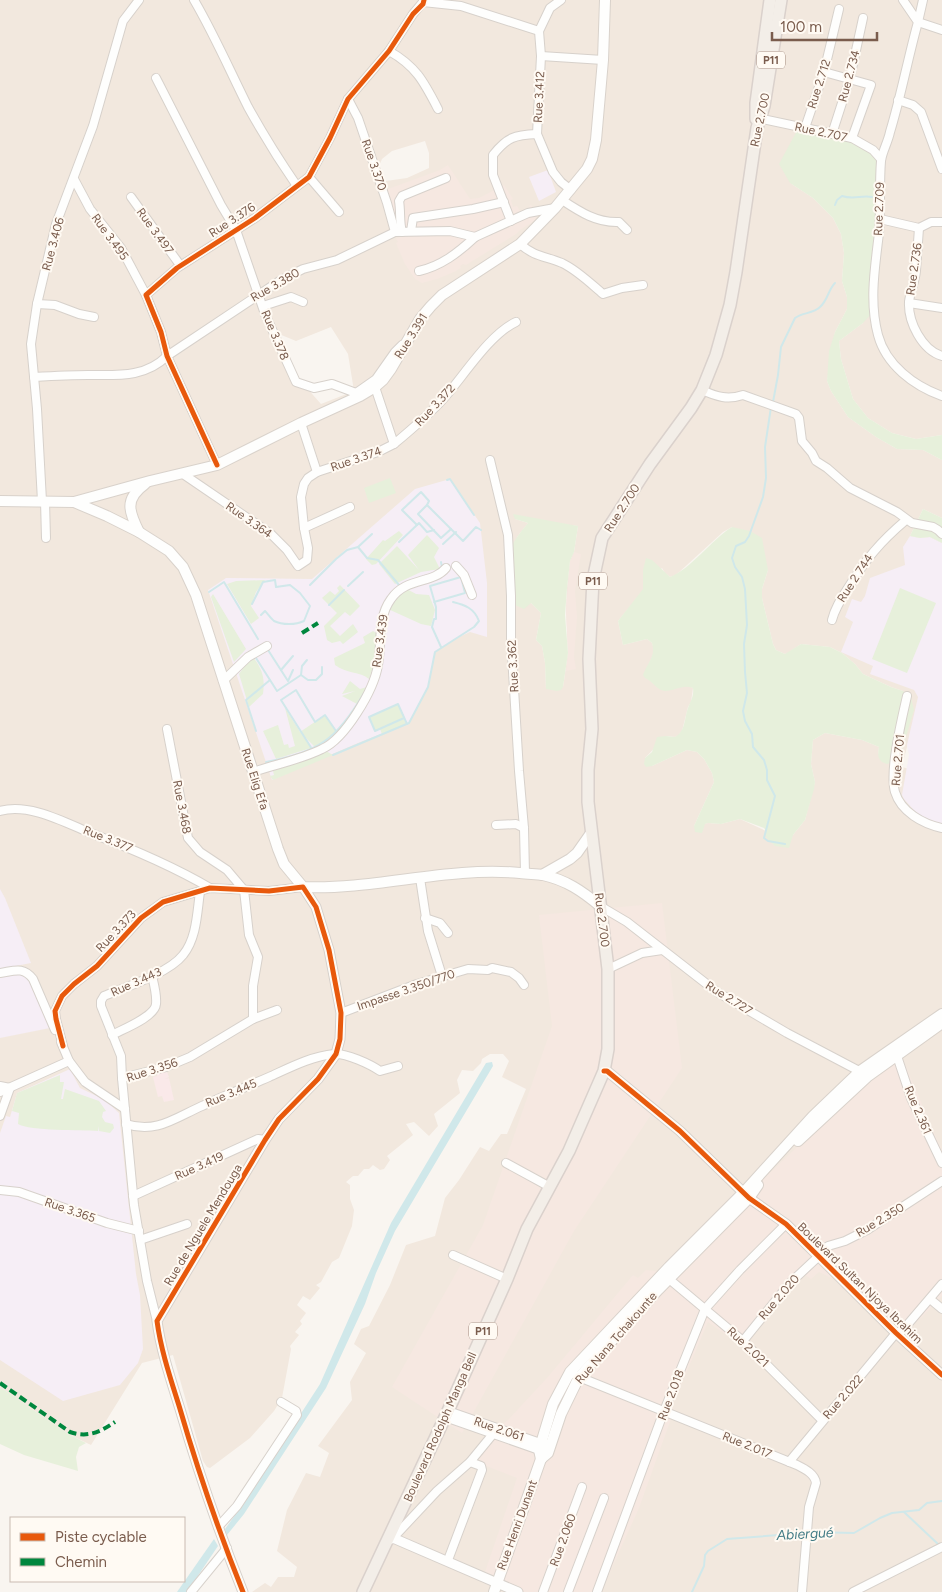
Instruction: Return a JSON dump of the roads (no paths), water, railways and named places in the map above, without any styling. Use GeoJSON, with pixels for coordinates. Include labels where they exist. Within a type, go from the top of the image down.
{"type":"FeatureCollection","features":[{"type":"Feature","properties":{"kind":"main road","name":"Rue 3.391"},"geometry":{"type":"LineString","coordinates":[[74,502],[150,481],[217,466],[375,387],[391,369],[420,319],[430,306],[442,295],[520,244],[559,204],[587,169],[594,152],[603,60],[605,0]]}},
{"type":"Feature","properties":{"kind":"main road","name":"P11"},"geometry":{"type":"LineString","coordinates":[[757,122],[770,0]]}},
{"type":"Feature","properties":{"kind":"main road","name":"Rue 2.700"},"geometry":{"type":"LineString","coordinates":[[604,1071],[608,1049],[608,968],[591,833],[588,778],[592,729],[589,659],[593,580],[602,538],[650,464],[692,408],[702,390],[716,356],[730,305],[757,122],[770,75],[777,16],[781,0]]}},
{"type":"Feature","properties":{"kind":"main road"},"geometry":{"type":"LineString","coordinates":[[777,16],[786,0]]}},
{"type":"Feature","properties":{"kind":"main road"},"geometry":{"type":"LineString","coordinates":[[139,532],[130,512],[130,504],[138,489],[150,481]]}},
{"type":"Feature","properties":{"kind":"main road","name":"Rue Elig Efa"},"geometry":{"type":"LineString","coordinates":[[0,501],[74,502],[139,532],[169,551],[183,567],[196,595],[284,864],[303,888]]}},
{"type":"Feature","properties":{"kind":"main road"},"geometry":{"type":"LineString","coordinates":[[542,875],[577,853],[591,833]]}},
{"type":"Feature","properties":{"kind":"main road"},"geometry":{"type":"LineString","coordinates":[[303,888],[337,887],[462,873],[484,872],[542,875],[579,889],[600,906]]}},
{"type":"Feature","properties":{"kind":"main road","name":"Rue Nana Tchakounte"},"geometry":{"type":"LineString","coordinates":[[655,1288],[669,1279],[795,1140],[864,1074],[942,1014]]}},
{"type":"Feature","properties":{"kind":"main road","name":"Rue Nana Tchakounte"},"geometry":{"type":"LineString","coordinates":[[864,1074],[897,1056],[942,1023]]}},
{"type":"Feature","properties":{"kind":"main road","name":"Boulevard Rodolph Manga Bell"},"geometry":{"type":"LineString","coordinates":[[363,1592],[391,1539],[507,1279],[527,1229],[568,1151],[604,1071]]}},
{"type":"Feature","properties":{"kind":"main road","name":"Rue Nana Tchakounte"},"geometry":{"type":"LineString","coordinates":[[544,1450],[553,1404],[575,1375],[655,1288],[747,1195]]}},
{"type":"Feature","properties":{"kind":"main road","name":"Rue Henri Dunant"},"geometry":{"type":"LineString","coordinates":[[495,1587],[544,1450]]}},
{"type":"Feature","properties":{"kind":"street","name":"Rue 3.406"},"geometry":{"type":"LineString","coordinates":[[46,538],[31,344],[36,304],[56,224],[93,126],[123,22],[139,0]]}},
{"type":"Feature","properties":{"kind":"street"},"geometry":{"type":"LineString","coordinates":[[194,0],[215,37],[261,130],[297,186]]}},
{"type":"Feature","properties":{"kind":"street"},"geometry":{"type":"LineString","coordinates":[[539,31],[550,8],[561,0]]}},
{"type":"Feature","properties":{"kind":"street"},"geometry":{"type":"LineString","coordinates":[[903,0],[918,22],[942,30]]}},
{"type":"Feature","properties":{"kind":"street","name":"Rue 3.376"},"geometry":{"type":"LineString","coordinates":[[146,295],[180,265],[255,218],[309,177],[348,99],[389,51],[423,1],[460,6],[539,31]]}},
{"type":"Feature","properties":{"kind":"street","name":"Rue 2.709"},"geometry":{"type":"LineString","coordinates":[[921,1],[918,22],[890,132],[881,159],[880,219],[874,310],[879,337],[888,356],[905,376],[929,391],[942,396]]}},
{"type":"Feature","properties":{"kind":"street","name":"Rue 2.712"},"geometry":{"type":"LineString","coordinates":[[804,128],[824,72],[839,10]]}},
{"type":"Feature","properties":{"kind":"street","name":"Rue 2.734"},"geometry":{"type":"LineString","coordinates":[[832,134],[850,78],[863,18]]}},
{"type":"Feature","properties":{"kind":"street","name":"Rue 3.412"},"geometry":{"type":"LineString","coordinates":[[539,31],[541,56],[537,134],[553,172],[560,182],[571,190]]}},
{"type":"Feature","properties":{"kind":"street"},"geometry":{"type":"LineString","coordinates":[[389,51],[417,72],[438,109]]}},
{"type":"Feature","properties":{"kind":"street"},"geometry":{"type":"LineString","coordinates":[[541,56],[603,60]]}},
{"type":"Feature","properties":{"kind":"street"},"geometry":{"type":"LineString","coordinates":[[824,72],[871,85],[852,138]]}},
{"type":"Feature","properties":{"kind":"street","name":"Rue 3.378"},"geometry":{"type":"LineString","coordinates":[[156,78],[221,205],[236,230],[272,331],[296,382],[314,388],[332,384],[356,393],[376,379],[394,352],[410,336]]}},
{"type":"Feature","properties":{"kind":"street","name":"Rue 3.370"},"geometry":{"type":"LineString","coordinates":[[348,99],[358,118],[399,232]]}},
{"type":"Feature","properties":{"kind":"street"},"geometry":{"type":"LineString","coordinates":[[898,100],[913,105],[921,112],[942,169]]}},
{"type":"Feature","properties":{"kind":"street","name":"Rue 2.707"},"geometry":{"type":"LineString","coordinates":[[757,122],[790,125],[852,138],[873,150],[881,159]]}},
{"type":"Feature","properties":{"kind":"street"},"geometry":{"type":"LineString","coordinates":[[511,221],[493,175],[493,155],[503,142],[518,135],[537,134]]}},
{"type":"Feature","properties":{"kind":"street"},"geometry":{"type":"LineString","coordinates":[[309,177],[339,212]]}},
{"type":"Feature","properties":{"kind":"street"},"geometry":{"type":"LineString","coordinates":[[399,232],[401,211],[399,201],[402,196],[446,178]]}},
{"type":"Feature","properties":{"kind":"street","name":"Rue 3.495"},"geometry":{"type":"LineString","coordinates":[[74,179],[90,209],[121,248],[146,295]]}},
{"type":"Feature","properties":{"kind":"street","name":"Rue 3.497"},"geometry":{"type":"LineString","coordinates":[[131,197],[180,265]]}},
{"type":"Feature","properties":{"kind":"street"},"geometry":{"type":"LineString","coordinates":[[411,231],[413,218],[473,209],[504,202]]}},
{"type":"Feature","properties":{"kind":"street"},"geometry":{"type":"LineString","coordinates":[[419,271],[432,269],[445,262],[475,237],[528,213],[559,204],[594,219],[619,222],[627,230]]}},
{"type":"Feature","properties":{"kind":"street"},"geometry":{"type":"LineString","coordinates":[[880,219],[919,228],[931,222],[942,222]]}},
{"type":"Feature","properties":{"kind":"street","name":"Rue 2.736"},"geometry":{"type":"LineString","coordinates":[[919,228],[916,274],[909,303],[913,326],[921,340],[942,356]]}},
{"type":"Feature","properties":{"kind":"street","name":"Rue 3.380"},"geometry":{"type":"LineString","coordinates":[[34,377],[119,376],[139,373],[154,367],[167,356],[259,294],[303,269],[337,260],[399,232],[450,231],[475,237]]}},
{"type":"Feature","properties":{"kind":"street"},"geometry":{"type":"LineString","coordinates":[[520,244],[530,253],[562,264],[586,280],[602,294],[622,288],[643,285]]}},
{"type":"Feature","properties":{"kind":"street"},"geometry":{"type":"LineString","coordinates":[[146,295],[161,332],[167,356],[217,466]]}},
{"type":"Feature","properties":{"kind":"street"},"geometry":{"type":"LineString","coordinates":[[263,306],[291,297],[303,302]]}},
{"type":"Feature","properties":{"kind":"street"},"geometry":{"type":"LineString","coordinates":[[909,303],[942,308]]}},
{"type":"Feature","properties":{"kind":"street"},"geometry":{"type":"LineString","coordinates":[[36,304],[56,305],[79,314],[94,317]]}},
{"type":"Feature","properties":{"kind":"street","name":"Rue 3.372"},"geometry":{"type":"LineString","coordinates":[[394,444],[414,428],[445,397],[495,337],[516,322]]}},
{"type":"Feature","properties":{"kind":"street"},"geometry":{"type":"LineString","coordinates":[[375,387],[394,444]]}},
{"type":"Feature","properties":{"kind":"street"},"geometry":{"type":"LineString","coordinates":[[702,390],[725,398],[735,398],[743,395],[796,414],[799,418],[802,441],[816,461],[850,488],[897,512],[906,520],[919,525],[933,527],[942,534]]}},
{"type":"Feature","properties":{"kind":"street","name":"Rue 3.374"},"geometry":{"type":"LineString","coordinates":[[301,423],[317,472]]}},
{"type":"Feature","properties":{"kind":"street","name":"Rue 3.374"},"geometry":{"type":"LineString","coordinates":[[304,528],[301,497],[304,484],[317,472],[378,452],[394,444]]}},
{"type":"Feature","properties":{"kind":"street","name":"Rue 3.362"},"geometry":{"type":"LineString","coordinates":[[490,460],[508,534],[511,639],[518,771],[524,828],[525,874]]}},
{"type":"Feature","properties":{"kind":"street","name":"Rue 3.364"},"geometry":{"type":"LineString","coordinates":[[183,474],[271,534],[287,550],[298,566],[307,560],[308,548],[304,528]]}},
{"type":"Feature","properties":{"kind":"street"},"geometry":{"type":"LineString","coordinates":[[304,528],[350,507]]}},
{"type":"Feature","properties":{"kind":"street","name":"Rue 2 744"},"geometry":{"type":"LineString","coordinates":[[832,620],[840,600],[859,569],[887,536],[906,520]]}},
{"type":"Feature","properties":{"kind":"street"},"geometry":{"type":"LineString","coordinates":[[456,566],[464,575],[472,595]]}},
{"type":"Feature","properties":{"kind":"street","name":"Rue 3.439"},"geometry":{"type":"LineString","coordinates":[[253,772],[298,760],[325,748],[343,732],[362,705],[372,686],[378,667],[381,621],[391,598],[402,586],[441,574],[446,568]]}},
{"type":"Feature","properties":{"kind":"street"},"geometry":{"type":"LineString","coordinates":[[223,681],[248,657],[267,646]]}},
{"type":"Feature","properties":{"kind":"street","name":"Rue 2.701"},"geometry":{"type":"LineString","coordinates":[[907,696],[896,752],[895,792],[902,805],[911,815],[931,826],[942,828]]}},
{"type":"Feature","properties":{"kind":"street","name":"Rue 3.468"},"geometry":{"type":"LineString","coordinates":[[167,729],[188,838],[200,852],[227,870],[244,890]]}},
{"type":"Feature","properties":{"kind":"street","name":"Rue 3.377"},"geometry":{"type":"LineString","coordinates":[[0,811],[7,809],[27,811],[52,818],[156,859],[210,888]]}},
{"type":"Feature","properties":{"kind":"street"},"geometry":{"type":"LineString","coordinates":[[496,825],[516,824],[524,828]]}},
{"type":"Feature","properties":{"kind":"street"},"geometry":{"type":"LineString","coordinates":[[420,878],[425,918],[442,976]]}},
{"type":"Feature","properties":{"kind":"street","name":"Rue 3.373"},"geometry":{"type":"LineString","coordinates":[[63,1046],[56,1019],[56,1011],[62,996],[97,966],[141,918],[163,902],[210,888],[269,891],[303,888]]}},
{"type":"Feature","properties":{"kind":"street","name":"Rue de Nguele Mendouga"},"geometry":{"type":"LineString","coordinates":[[157,1320],[279,1119],[318,1079],[336,1054],[342,1026],[329,950],[316,906],[303,888]]}},
{"type":"Feature","properties":{"kind":"street"},"geometry":{"type":"LineString","coordinates":[[244,890],[248,936],[258,957],[253,986],[253,1019]]}},
{"type":"Feature","properties":{"kind":"street","name":"Rue 3.443"},"geometry":{"type":"LineString","coordinates":[[122,1078],[120,1056],[101,1006],[101,1001],[104,996],[152,976],[183,956],[194,930],[200,892]]}},
{"type":"Feature","properties":{"kind":"street","name":"Rue 2.727"},"geometry":{"type":"LineString","coordinates":[[600,906],[627,922],[717,992],[787,1033],[864,1074]]}},
{"type":"Feature","properties":{"kind":"street"},"geometry":{"type":"LineString","coordinates":[[425,918],[440,923],[448,933]]}},
{"type":"Feature","properties":{"kind":"street"},"geometry":{"type":"LineString","coordinates":[[608,968],[642,954],[662,950]]}},
{"type":"Feature","properties":{"kind":"street","name":"Impasse 3.350/770"},"geometry":{"type":"LineString","coordinates":[[341,1013],[442,976],[468,969],[488,970],[492,968],[512,972],[520,978],[524,985]]}},
{"type":"Feature","properties":{"kind":"street"},"geometry":{"type":"LineString","coordinates":[[0,973],[21,970],[28,972],[33,979],[48,1017],[69,1061],[84,1082],[125,1109]]}},
{"type":"Feature","properties":{"kind":"street"},"geometry":{"type":"LineString","coordinates":[[112,1035],[155,1010],[156,1004],[152,976]]}},
{"type":"Feature","properties":{"kind":"street","name":"Rue 3.356"},"geometry":{"type":"LineString","coordinates":[[157,1320],[147,1281],[133,1196],[122,1078],[166,1067],[190,1057],[253,1019],[277,1010]]}},
{"type":"Feature","properties":{"kind":"street"},"geometry":{"type":"LineString","coordinates":[[336,1054],[361,1061],[380,1071],[398,1066]]}},
{"type":"Feature","properties":{"kind":"street","name":"Rue 3.445"},"geometry":{"type":"LineString","coordinates":[[126,1124],[139,1128],[165,1124],[300,1064],[336,1054]]}},
{"type":"Feature","properties":{"kind":"street","name":"Rue 2.361"},"geometry":{"type":"LineString","coordinates":[[897,1056],[912,1098],[942,1163]]}},
{"type":"Feature","properties":{"kind":"street"},"geometry":{"type":"LineString","coordinates":[[0,1092],[69,1061]]}},
{"type":"Feature","properties":{"kind":"street","name":"Boulevard Sultan Njoya Ibrahim"},"geometry":{"type":"LineString","coordinates":[[604,1071],[680,1131],[747,1195],[786,1224],[896,1333],[942,1375]]}},
{"type":"Feature","properties":{"kind":"street"},"geometry":{"type":"LineString","coordinates":[[0,1086],[10,1088]]}},
{"type":"Feature","properties":{"kind":"street"},"geometry":{"type":"LineString","coordinates":[[0,1116],[10,1088]]}},
{"type":"Feature","properties":{"kind":"street","name":"Rue 3.419"},"geometry":{"type":"LineString","coordinates":[[133,1196],[258,1140],[265,1140]]}},
{"type":"Feature","properties":{"kind":"street"},"geometry":{"type":"LineString","coordinates":[[506,1163],[550,1187]]}},
{"type":"Feature","properties":{"kind":"street","name":"Rue 2.350"},"geometry":{"type":"LineString","coordinates":[[819,1256],[823,1255],[828,1246],[845,1241],[867,1230],[942,1180]]}},
{"type":"Feature","properties":{"kind":"street","name":"Rue 3.365"},"geometry":{"type":"LineString","coordinates":[[0,1190],[19,1192],[107,1223],[139,1231]]}},
{"type":"Feature","properties":{"kind":"street"},"geometry":{"type":"LineString","coordinates":[[140,1240],[188,1224]]}},
{"type":"Feature","properties":{"kind":"street","name":"Rue 2.018"},"geometry":{"type":"LineString","coordinates":[[597,1592],[664,1411],[705,1309],[740,1270],[786,1224]]}},
{"type":"Feature","properties":{"kind":"street"},"geometry":{"type":"LineString","coordinates":[[453,1255],[507,1279]]}},
{"type":"Feature","properties":{"kind":"street","name":"Rue 2.020"},"geometry":{"type":"LineString","coordinates":[[743,1341],[790,1283],[819,1256]]}},
{"type":"Feature","properties":{"kind":"street","name":"Rue 2.021"},"geometry":{"type":"LineString","coordinates":[[669,1279],[743,1341],[822,1420]]}},
{"type":"Feature","properties":{"kind":"street","name":"Rue 2.022"},"geometry":{"type":"LineString","coordinates":[[789,1462],[896,1333],[902,1332],[942,1284]]}},
{"type":"Feature","properties":{"kind":"street"},"geometry":{"type":"LineString","coordinates":[[930,1298],[942,1309]]}},
{"type":"Feature","properties":{"kind":"street"},"geometry":{"type":"LineString","coordinates":[[157,1320],[159,1339],[190,1442],[219,1529],[243,1592]]}},
{"type":"Feature","properties":{"kind":"street","name":"Rue 2.017"},"geometry":{"type":"LineString","coordinates":[[575,1375],[803,1468],[816,1480],[809,1506],[802,1592]]}},
{"type":"Feature","properties":{"kind":"street"},"geometry":{"type":"LineString","coordinates":[[219,1529],[237,1506],[297,1415],[296,1411],[281,1402]]}},
{"type":"Feature","properties":{"kind":"street","name":"Rue 2.061"},"geometry":{"type":"LineString","coordinates":[[446,1414],[493,1434],[544,1450]]}},
{"type":"Feature","properties":{"kind":"street","name":"Rue 2.061"},"geometry":{"type":"LineString","coordinates":[[446,1414],[544,1450]]}},
{"type":"Feature","properties":{"kind":"street"},"geometry":{"type":"LineString","coordinates":[[493,1434],[470,1462],[437,1491],[391,1539],[448,1560],[495,1587],[518,1592]]}},
{"type":"Feature","properties":{"kind":"street"},"geometry":{"type":"LineString","coordinates":[[448,1560],[482,1470],[481,1466],[470,1462]]}},
{"type":"Feature","properties":{"kind":"street","name":"Rue 2.060"},"geometry":{"type":"LineString","coordinates":[[543,1592],[582,1487]]}},
{"type":"Feature","properties":{"kind":"street"},"geometry":{"type":"LineString","coordinates":[[568,1592],[604,1498]]}},
{"type":"Feature","properties":{"kind":"street"},"geometry":{"type":"LineString","coordinates":[[191,1592],[226,1546]]}},
{"type":"Feature","properties":{"kind":"street"},"geometry":{"type":"LineString","coordinates":[[853,1592],[942,1548]]}},
{"type":"Feature","properties":{"kind":"water"},"geometry":{"type":"Polygon","coordinates":[[[492,1062],[493,1066],[395,1231],[376,1273],[365,1304],[326,1388],[244,1514],[227,1535],[225,1529],[320,1384],[391,1223],[486,1063],[492,1062]]]}},
{"type":"Feature","properties":{"kind":"water"},"geometry":{"type":"Polygon","coordinates":[[[214,1539],[218,1546],[187,1592],[177,1592],[214,1539]]]}},
{"type":"Feature","properties":{"kind":"waterway"},"geometry":{"type":"LineString","coordinates":[[835,205],[842,196],[850,198],[872,197]]}},
{"type":"Feature","properties":{"kind":"waterway"},"geometry":{"type":"LineString","coordinates":[[773,402],[781,347],[795,318],[820,307],[835,283]]}},
{"type":"Feature","properties":{"kind":"waterway"},"geometry":{"type":"LineString","coordinates":[[771,407],[765,447],[766,478],[763,497],[749,536],[745,542],[736,546],[732,558],[735,567],[742,577],[745,589],[747,625],[744,644],[747,693],[743,711],[745,721],[752,734],[753,747],[764,760],[767,780],[775,796],[764,838],[768,841],[785,844]]}},
{"type":"Feature","properties":{"kind":"waterway"},"geometry":{"type":"LineString","coordinates":[[447,480],[450,479],[474,515]]}},
{"type":"Feature","properties":{"kind":"waterway"},"geometry":{"type":"LineString","coordinates":[[434,530],[427,532],[402,510],[421,492],[429,501],[427,505],[463,541],[476,527],[481,530]]}},
{"type":"Feature","properties":{"kind":"waterway"},"geometry":{"type":"LineString","coordinates":[[427,505],[418,514],[441,538],[451,529]]}},
{"type":"Feature","properties":{"kind":"waterway"},"geometry":{"type":"LineString","coordinates":[[399,542],[417,525]]}},
{"type":"Feature","properties":{"kind":"waterway"},"geometry":{"type":"LineString","coordinates":[[443,544],[456,532]]}},
{"type":"Feature","properties":{"kind":"waterway"},"geometry":{"type":"LineString","coordinates":[[310,585],[336,559],[347,550],[358,547],[372,534]]}},
{"type":"Feature","properties":{"kind":"waterway"},"geometry":{"type":"LineString","coordinates":[[358,547],[367,558],[378,560],[399,585]]}},
{"type":"Feature","properties":{"kind":"waterway"},"geometry":{"type":"LineString","coordinates":[[441,562],[442,567]]}},
{"type":"Feature","properties":{"kind":"waterway"},"geometry":{"type":"LineString","coordinates":[[348,586],[363,572]]}},
{"type":"Feature","properties":{"kind":"waterway"},"geometry":{"type":"LineString","coordinates":[[434,602],[465,593],[461,577],[430,586],[436,607],[436,619],[434,619],[432,627],[441,647]]}},
{"type":"Feature","properties":{"kind":"waterway"},"geometry":{"type":"LineString","coordinates":[[252,604],[263,582],[275,580],[276,587],[290,585],[300,593],[310,606],[304,621],[293,624],[277,622],[265,611],[261,615]]}},
{"type":"Feature","properties":{"kind":"waterway"},"geometry":{"type":"LineString","coordinates":[[209,592],[224,582],[258,639]]}},
{"type":"Feature","properties":{"kind":"waterway"},"geometry":{"type":"LineString","coordinates":[[396,589],[404,583]]}},
{"type":"Feature","properties":{"kind":"waterway"},"geometry":{"type":"LineString","coordinates":[[329,605],[344,590]]}},
{"type":"Feature","properties":{"kind":"waterway"},"geometry":{"type":"LineString","coordinates":[[333,755],[409,723],[428,687],[435,652],[474,627],[479,621],[475,613],[469,608],[453,602]]}},
{"type":"Feature","properties":{"kind":"waterway"},"geometry":{"type":"LineString","coordinates":[[268,650],[288,681],[293,670]]}},
{"type":"Feature","properties":{"kind":"waterway"},"geometry":{"type":"LineString","coordinates":[[281,670],[293,656]]}},
{"type":"Feature","properties":{"kind":"waterway"},"geometry":{"type":"LineString","coordinates":[[256,658],[270,680]]}},
{"type":"Feature","properties":{"kind":"waterway"},"geometry":{"type":"LineString","coordinates":[[307,660],[302,666],[301,675],[308,680],[316,680],[322,674],[322,667]]}},
{"type":"Feature","properties":{"kind":"waterway"},"geometry":{"type":"LineString","coordinates":[[256,731],[246,700],[270,680],[277,691],[301,675]]}},
{"type":"Feature","properties":{"kind":"waterway"},"geometry":{"type":"LineString","coordinates":[[312,749],[281,700],[296,690],[315,722],[325,715],[336,731]]}},
{"type":"Feature","properties":{"kind":"waterway"},"geometry":{"type":"LineString","coordinates":[[266,762],[300,753],[324,741],[335,733],[364,693]]}},
{"type":"Feature","properties":{"kind":"waterway"},"geometry":{"type":"LineString","coordinates":[[404,718],[375,731],[369,717],[398,704],[407,724]]}},
{"type":"Feature","properties":{"kind":"waterway","name":"Abiergué"},"geometry":{"type":"LineString","coordinates":[[810,1532],[854,1533],[892,1513],[919,1510],[927,1503],[942,1501]]}},
{"type":"Feature","properties":{"kind":"waterway"},"geometry":{"type":"LineString","coordinates":[[904,1512],[939,1545]]}},
{"type":"Feature","properties":{"kind":"waterway","name":"Abiergué"},"geometry":{"type":"LineString","coordinates":[[692,1592],[704,1566],[705,1555],[727,1539],[805,1533]]}}]}
